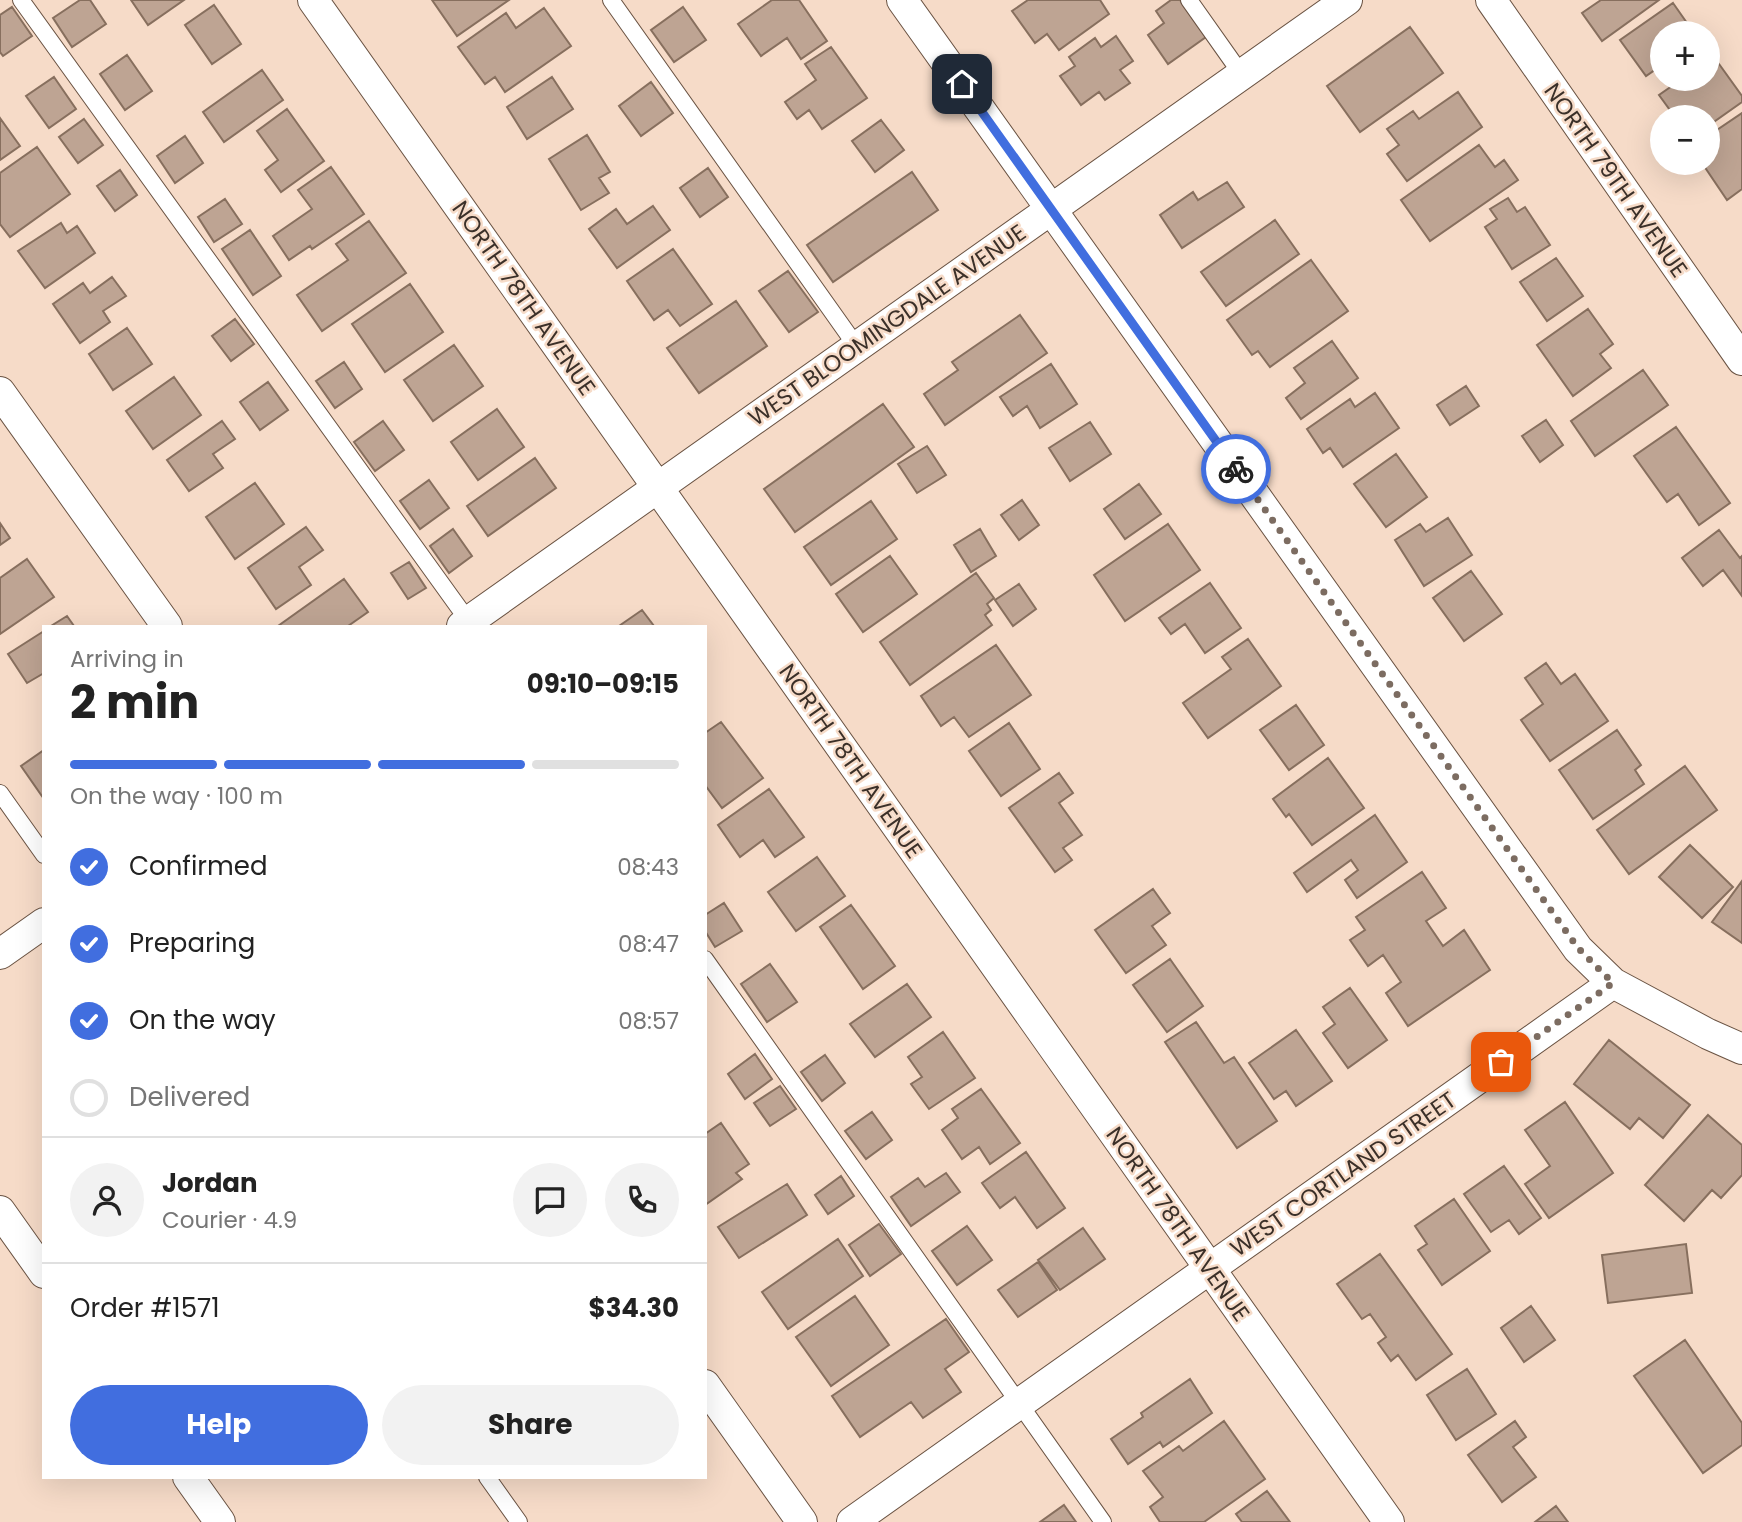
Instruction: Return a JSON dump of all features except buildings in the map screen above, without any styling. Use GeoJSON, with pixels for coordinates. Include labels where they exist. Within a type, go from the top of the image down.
{"type":"FeatureCollection","features":[{"type":"Feature","properties":{"kind":"street","name":"NORTH 78TH AVENUE"},"geometry":{"type":"LineString","coordinates":[[313,0],[1389,1522]]}},
{"type":"Feature","properties":{"kind":"street"},"geometry":{"type":"LineString","coordinates":[[902,0],[1578,948],[1613,983],[1708,1034],[1742,1049]]}},
{"type":"Feature","properties":{"kind":"street","name":"WEST BLOOMINGDALE AVENUE"},"geometry":{"type":"LineString","coordinates":[[467,625],[1347,0]]}},
{"type":"Feature","properties":{"kind":"street","name":"NORTH 79TH AVENUE"},"geometry":{"type":"LineString","coordinates":[[1491,0],[1742,360]]}},
{"type":"Feature","properties":{"kind":"street"},"geometry":{"type":"LineString","coordinates":[[0,391],[166,625]]}},
{"type":"Feature","properties":{"kind":"street"},"geometry":{"type":"LineString","coordinates":[[0,954],[42,924]]}},
{"type":"Feature","properties":{"kind":"street","name":"WEST CORTLAND STREET"},"geometry":{"type":"LineString","coordinates":[[852,1522],[1613,983]]}},
{"type":"Feature","properties":{"kind":"street"},"geometry":{"type":"LineString","coordinates":[[0,1211],[42,1270]]}},
{"type":"Feature","properties":{"kind":"street"},"geometry":{"type":"LineString","coordinates":[[707,1388],[803,1522]]}},
{"type":"Feature","properties":{"kind":"street"},"geometry":{"type":"LineString","coordinates":[[189,1479],[220,1522]]}},
{"type":"Feature","properties":{"kind":"lane"},"geometry":{"type":"LineString","coordinates":[[21,0],[467,625]]}},
{"type":"Feature","properties":{"kind":"lane"},"geometry":{"type":"LineString","coordinates":[[611,0],[857,347]]}},
{"type":"Feature","properties":{"kind":"lane"},"geometry":{"type":"LineString","coordinates":[[1189,0],[1242,75]]}},
{"type":"Feature","properties":{"kind":"lane"},"geometry":{"type":"LineString","coordinates":[[0,793],[42,852]]}},
{"type":"Feature","properties":{"kind":"lane"},"geometry":{"type":"LineString","coordinates":[[707,962],[1103,1522]]}},
{"type":"Feature","properties":{"kind":"lane"},"geometry":{"type":"LineString","coordinates":[[488,1479],[519,1522]]}},
{"type":"Feature","properties":{"kind":"way so far"},"geometry":{"type":"LineString","coordinates":[[1236,469],[1578,948],[1613,983],[1501,1062]]}},
{"type":"Feature","properties":{"kind":"route"},"geometry":{"type":"LineString","coordinates":[[962,84],[1236,469]]}}]}
